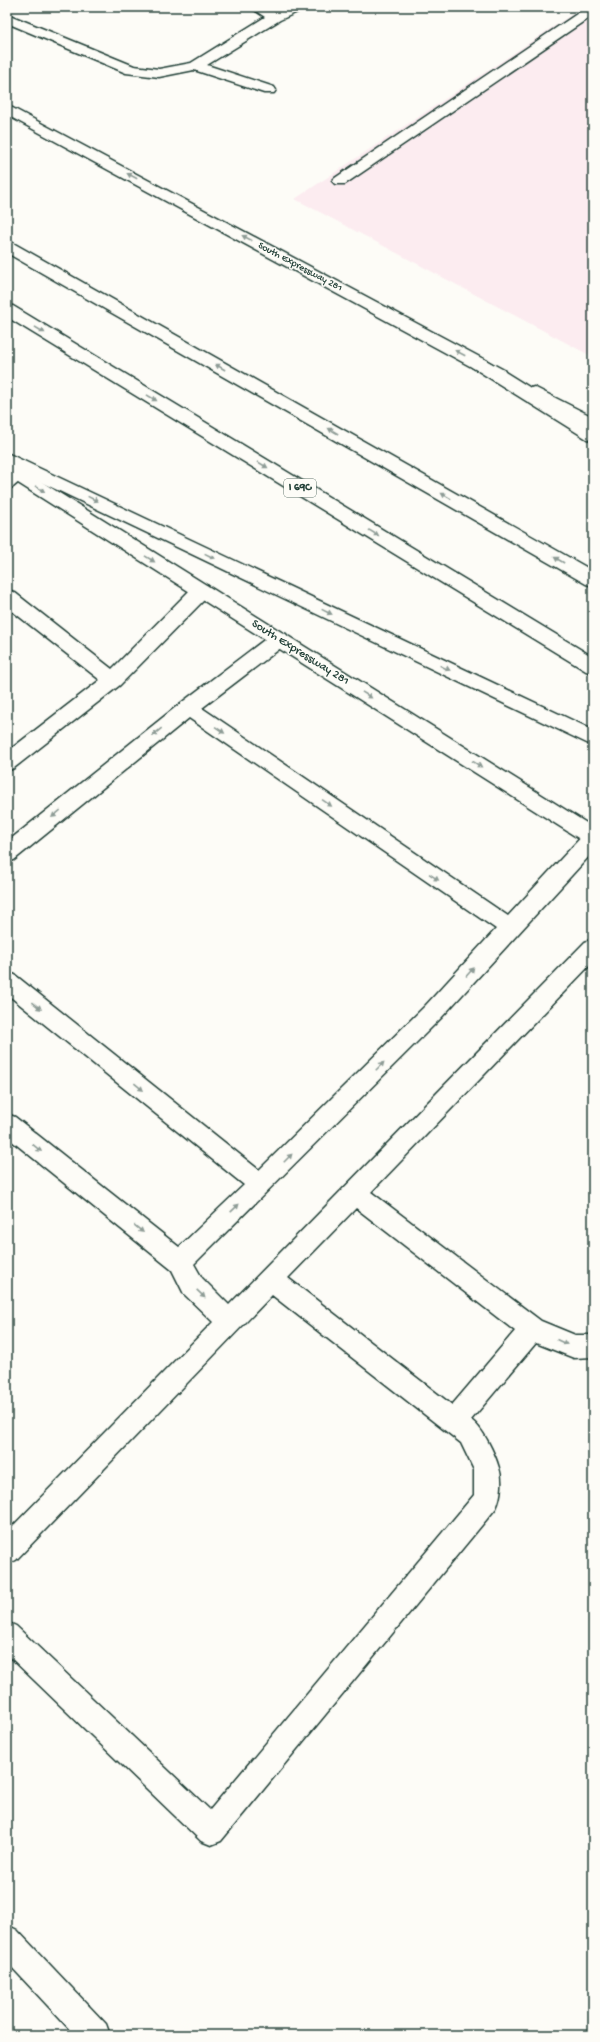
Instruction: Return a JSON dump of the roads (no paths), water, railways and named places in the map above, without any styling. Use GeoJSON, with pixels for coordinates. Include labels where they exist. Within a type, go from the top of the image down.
{"type":"FeatureCollection","features":[{"type":"Feature","properties":{"kind":"main road"},"geometry":{"type":"LineString","coordinates":[[257,7],[275,17]]}},
{"type":"Feature","properties":{"kind":"main road"},"geometry":{"type":"LineString","coordinates":[[7,18],[131,70],[159,72],[195,66],[275,17],[297,7]]}},
{"type":"Feature","properties":{"kind":"main road"},"geometry":{"type":"LineString","coordinates":[[340,181],[593,8]]}},
{"type":"Feature","properties":{"kind":"main road"},"geometry":{"type":"LineString","coordinates":[[195,66],[269,90]]}},
{"type":"Feature","properties":{"kind":"main road","name":"South Expressway 281"},"geometry":{"type":"LineString","coordinates":[[7,109],[593,424]]}},
{"type":"Feature","properties":{"kind":"main road"},"geometry":{"type":"LineString","coordinates":[[7,246],[593,579]]}},
{"type":"Feature","properties":{"kind":"main road","name":"I 69C"},"geometry":{"type":"LineString","coordinates":[[7,310],[593,666]]}},
{"type":"Feature","properties":{"kind":"main road"},"geometry":{"type":"LineString","coordinates":[[478,363],[593,435]]}},
{"type":"Feature","properties":{"kind":"main road"},"geometry":{"type":"LineString","coordinates":[[7,458],[593,739]]}},
{"type":"Feature","properties":{"kind":"main road","name":"South Expressway 281"},"geometry":{"type":"LineString","coordinates":[[11,476],[279,639],[593,838]]}},
{"type":"Feature","properties":{"kind":"main road"},"geometry":{"type":"LineString","coordinates":[[7,763],[113,680],[201,591]]}},
{"type":"Feature","properties":{"kind":"main road"},"geometry":{"type":"LineString","coordinates":[[7,597],[113,680]]}},
{"type":"Feature","properties":{"kind":"main road"},"geometry":{"type":"LineString","coordinates":[[7,854],[188,708],[279,639]]}},
{"type":"Feature","properties":{"kind":"main road"},"geometry":{"type":"LineString","coordinates":[[188,708],[510,928]]}},
{"type":"Feature","properties":{"kind":"main road"},"geometry":{"type":"LineString","coordinates":[[180,1262],[433,1012],[593,838]]}},
{"type":"Feature","properties":{"kind":"main road"},"geometry":{"type":"LineString","coordinates":[[7,1551],[593,948]]}},
{"type":"Feature","properties":{"kind":"main road"},"geometry":{"type":"LineString","coordinates":[[7,981],[260,1184]]}},
{"type":"Feature","properties":{"kind":"main road"},"geometry":{"type":"LineString","coordinates":[[7,1124],[180,1262],[193,1286],[230,1322]]}},
{"type":"Feature","properties":{"kind":"main road"},"geometry":{"type":"LineString","coordinates":[[355,1193],[532,1329],[574,1347],[593,1346]]}},
{"type":"Feature","properties":{"kind":"main road"},"geometry":{"type":"LineString","coordinates":[[7,1635],[210,1831],[487,1499],[487,1469],[470,1434],[271,1279]]}},
{"type":"Feature","properties":{"kind":"main road"},"geometry":{"type":"LineString","coordinates":[[454,1421],[532,1329]]}},
{"type":"Feature","properties":{"kind":"main road"},"geometry":{"type":"LineString","coordinates":[[7,1940],[96,2035]]}}]}
